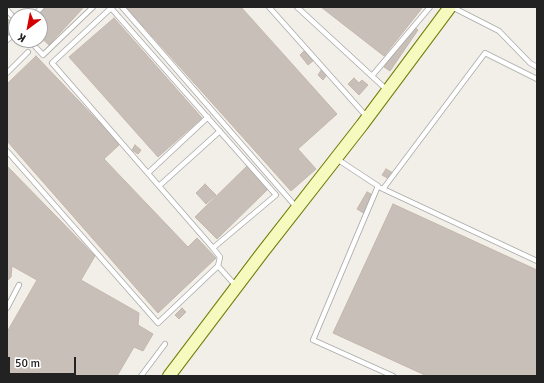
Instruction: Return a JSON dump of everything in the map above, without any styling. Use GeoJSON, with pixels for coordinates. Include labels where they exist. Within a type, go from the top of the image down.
{"type":"FeatureCollection","features":[{"type":"Feature","properties":{"kind":"street"},"geometry":{"type":"LineString","coordinates":[[169,376],[368,118],[451,7]]}},
{"type":"Feature","properties":{"kind":"lane"},"geometry":{"type":"LineString","coordinates":[[37,48],[43,54],[93,7]]}},
{"type":"Feature","properties":{"kind":"lane"},"geometry":{"type":"LineString","coordinates":[[122,7],[297,209]]}},
{"type":"Feature","properties":{"kind":"lane"},"geometry":{"type":"LineString","coordinates":[[270,7],[368,118]]}},
{"type":"Feature","properties":{"kind":"lane"},"geometry":{"type":"LineString","coordinates":[[297,7],[388,91]]}},
{"type":"Feature","properties":{"kind":"lane"},"geometry":{"type":"LineString","coordinates":[[372,76],[430,7]]}},
{"type":"Feature","properties":{"kind":"lane"},"geometry":{"type":"LineString","coordinates":[[451,7],[499,31],[530,63],[537,67]]}},
{"type":"Feature","properties":{"kind":"lane"},"geometry":{"type":"LineString","coordinates":[[7,151],[158,323],[218,266],[220,256],[213,248],[159,186],[148,173],[52,63],[111,8],[276,195],[213,248]]}},
{"type":"Feature","properties":{"kind":"lane"},"geometry":{"type":"LineString","coordinates":[[7,73],[28,52]]}},
{"type":"Feature","properties":{"kind":"lane"},"geometry":{"type":"LineString","coordinates":[[383,189],[485,53],[537,79]]}},
{"type":"Feature","properties":{"kind":"lane"},"geometry":{"type":"LineString","coordinates":[[148,173],[208,117]]}},
{"type":"Feature","properties":{"kind":"lane"},"geometry":{"type":"LineString","coordinates":[[159,186],[220,131]]}},
{"type":"Feature","properties":{"kind":"lane"},"geometry":{"type":"LineString","coordinates":[[336,158],[383,189],[537,261]]}},
{"type":"Feature","properties":{"kind":"lane"},"geometry":{"type":"LineString","coordinates":[[378,186],[313,340],[393,376]]}},
{"type":"Feature","properties":{"kind":"lane"},"geometry":{"type":"LineString","coordinates":[[218,266],[237,287]]}},
{"type":"Feature","properties":{"kind":"lane"},"geometry":{"type":"LineString","coordinates":[[7,308],[19,285]]}},
{"type":"Feature","properties":{"kind":"lane"},"geometry":{"type":"LineString","coordinates":[[141,376],[165,344]]}},
{"type":"Feature","properties":{"kind":"building"},"geometry":{"type":"Polygon","coordinates":[[[84,7],[49,45],[48,8],[45,8],[84,7]]]}},
{"type":"Feature","properties":{"kind":"building"},"geometry":{"type":"Polygon","coordinates":[[[126,7],[241,7],[337,114],[298,149],[316,169],[291,191],[126,7]]]}},
{"type":"Feature","properties":{"kind":"building"},"geometry":{"type":"Polygon","coordinates":[[[321,7],[423,7],[384,56],[321,7]]]}},
{"type":"Feature","properties":{"kind":"building"},"geometry":{"type":"Polygon","coordinates":[[[7,18],[8,35],[7,36],[7,18]]]}},
{"type":"Feature","properties":{"kind":"building"},"geometry":{"type":"Polygon","coordinates":[[[114,18],[202,118],[158,157],[69,57],[114,18]]]}},
{"type":"Feature","properties":{"kind":"building"},"geometry":{"type":"Polygon","coordinates":[[[413,26],[418,30],[390,71],[384,67],[413,26]]]}},
{"type":"Feature","properties":{"kind":"building"},"geometry":{"type":"Polygon","coordinates":[[[305,50],[314,60],[308,65],[300,55],[305,50]]]}},
{"type":"Feature","properties":{"kind":"building"},"geometry":{"type":"Polygon","coordinates":[[[36,56],[120,144],[104,159],[188,247],[197,238],[216,258],[158,313],[7,141],[7,84],[36,56]]]}},
{"type":"Feature","properties":{"kind":"building"},"geometry":{"type":"Polygon","coordinates":[[[322,69],[328,73],[323,80],[318,75],[322,69]]]}},
{"type":"Feature","properties":{"kind":"building"},"geometry":{"type":"Polygon","coordinates":[[[354,78],[359,83],[362,80],[368,85],[359,95],[348,84],[354,78]]]}},
{"type":"Feature","properties":{"kind":"building"},"geometry":{"type":"Polygon","coordinates":[[[135,145],[141,150],[138,154],[132,150],[135,145]]]}},
{"type":"Feature","properties":{"kind":"building"},"geometry":{"type":"Polygon","coordinates":[[[7,166],[95,256],[81,280],[139,313],[138,325],[153,334],[143,351],[134,347],[117,376],[7,376],[7,332],[37,280],[12,266],[11,277],[7,281],[7,166]]]}},
{"type":"Feature","properties":{"kind":"building"},"geometry":{"type":"Polygon","coordinates":[[[247,166],[269,188],[217,239],[195,217],[247,166]]]}},
{"type":"Feature","properties":{"kind":"building"},"geometry":{"type":"Polygon","coordinates":[[[386,169],[395,174],[391,180],[382,175],[386,169]]]}},
{"type":"Feature","properties":{"kind":"building"},"geometry":{"type":"Polygon","coordinates":[[[205,184],[216,195],[206,204],[196,193],[205,184]]]}},
{"type":"Feature","properties":{"kind":"building"},"geometry":{"type":"Polygon","coordinates":[[[367,192],[371,194],[369,199],[373,201],[365,214],[357,209],[367,192]]]}},
{"type":"Feature","properties":{"kind":"building"},"geometry":{"type":"Polygon","coordinates":[[[393,204],[537,270],[537,376],[427,376],[333,333],[393,204]]]}},
{"type":"Feature","properties":{"kind":"building"},"geometry":{"type":"Polygon","coordinates":[[[182,308],[186,312],[179,319],[175,315],[182,308]]]}}]}
